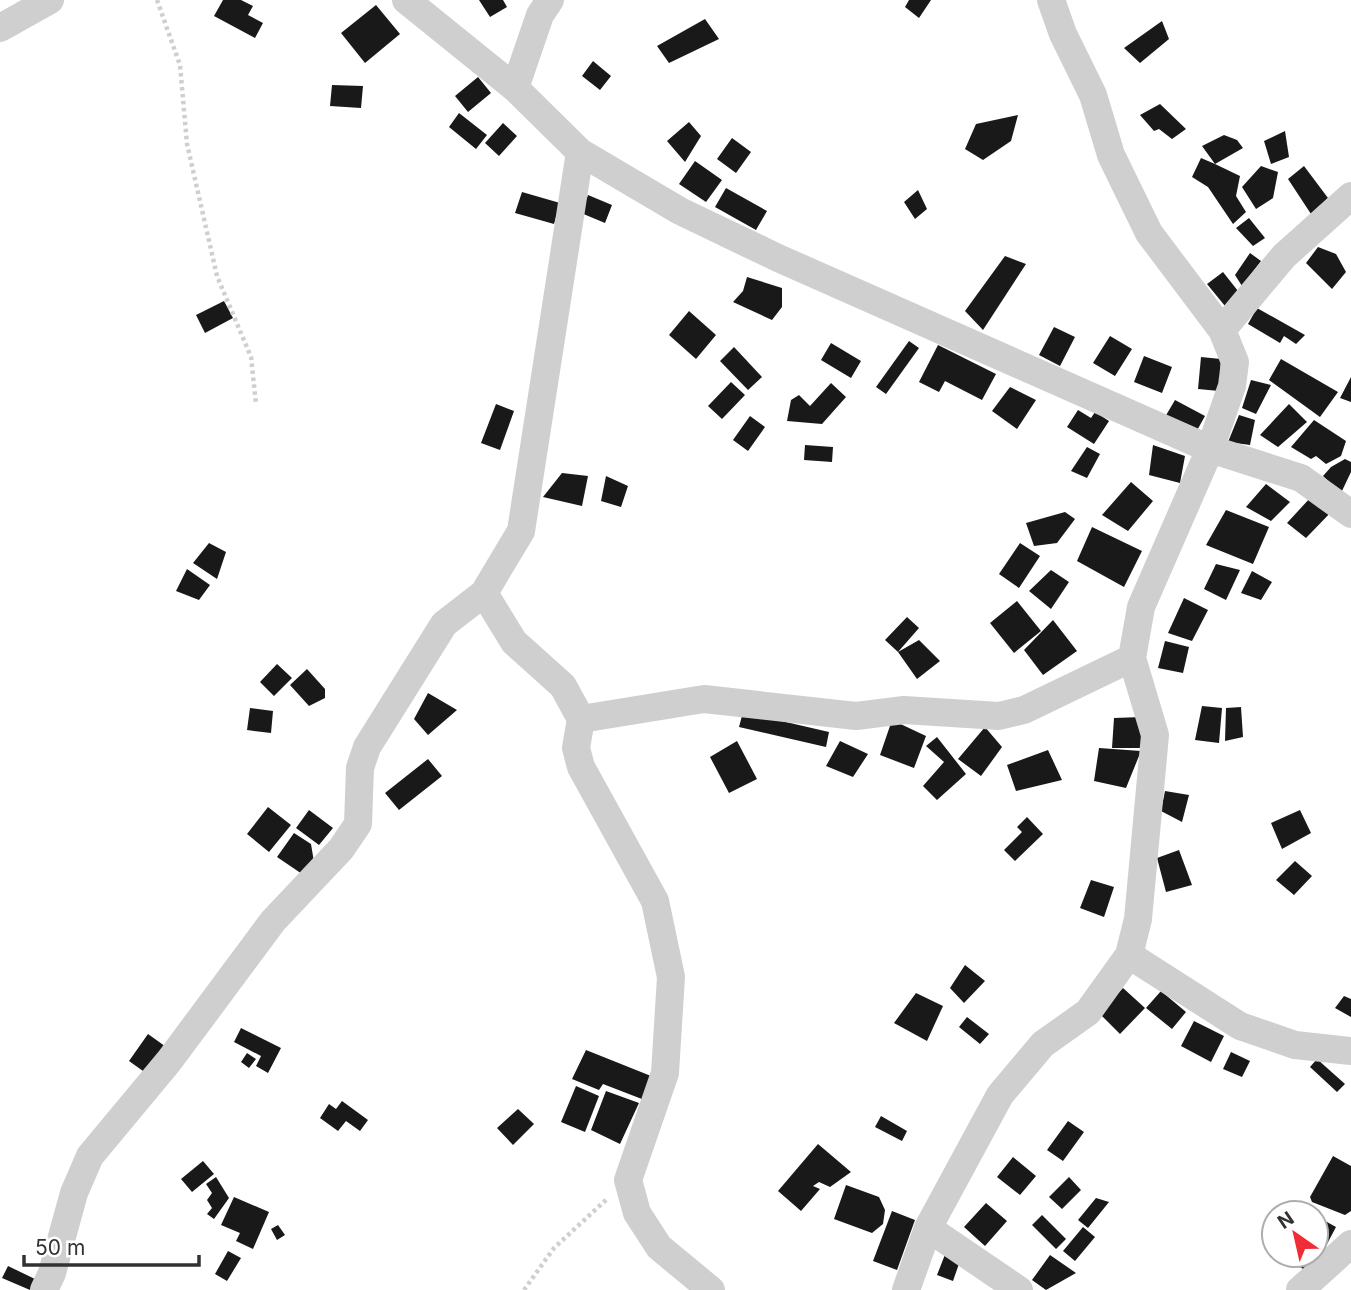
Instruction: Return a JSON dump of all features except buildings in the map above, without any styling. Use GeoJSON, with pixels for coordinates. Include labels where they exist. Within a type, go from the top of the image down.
{"type":"FeatureCollection","features":[{"type":"Feature","properties":{"kind":"street"},"geometry":{"type":"LineString","coordinates":[[0,29],[50,0]]}},
{"type":"Feature","properties":{"kind":"street"},"geometry":{"type":"LineString","coordinates":[[406,0],[515,88],[579,152],[680,211],[778,258],[1210,449],[1301,478],[1351,514]]}},
{"type":"Feature","properties":{"kind":"street"},"geometry":{"type":"LineString","coordinates":[[515,88],[540,15],[550,0]]}},
{"type":"Feature","properties":{"kind":"street"},"geometry":{"type":"LineString","coordinates":[[906,1290],[928,1228],[1000,1095],[1044,1044],[1088,1012],[1129,955],[1138,919],[1155,735],[1132,658],[1141,607],[1210,449],[1232,386],[1235,362],[1222,330],[1149,233],[1111,155],[1093,95],[1063,34],[1051,0]]}},
{"type":"Feature","properties":{"kind":"street"},"geometry":{"type":"LineString","coordinates":[[44,1290],[52,1273],[74,1194],[90,1156],[169,1061],[273,920],[341,849],[358,824],[360,768],[367,747],[444,624],[484,593],[521,531],[579,152]]}},
{"type":"Feature","properties":{"kind":"street"},"geometry":{"type":"LineString","coordinates":[[1222,330],[1284,256],[1351,196]]}},
{"type":"Feature","properties":{"kind":"street"},"geometry":{"type":"LineString","coordinates":[[484,593],[514,642],[563,687],[582,719],[576,748],[581,767],[655,901],[671,977],[665,1073],[628,1180],[637,1213],[659,1247],[711,1290]]}},
{"type":"Feature","properties":{"kind":"street"},"geometry":{"type":"LineString","coordinates":[[582,719],[704,699],[856,716],[904,710],[999,716],[1024,710],[1132,658]]}},
{"type":"Feature","properties":{"kind":"street"},"geometry":{"type":"LineString","coordinates":[[1129,955],[1240,1026],[1295,1045],[1351,1051]]}},
{"type":"Feature","properties":{"kind":"street"},"geometry":{"type":"LineString","coordinates":[[928,1228],[1018,1290]]}},
{"type":"Feature","properties":{"kind":"street"},"geometry":{"type":"LineString","coordinates":[[1300,1290],[1351,1244]]}},
{"type":"Feature","properties":{"kind":"path"},"geometry":{"type":"LineString","coordinates":[[157,0],[180,65],[187,144],[217,276],[251,357],[256,404]]}},
{"type":"Feature","properties":{"kind":"path"},"geometry":{"type":"LineString","coordinates":[[524,1290],[554,1248],[628,1180]]}}]}
